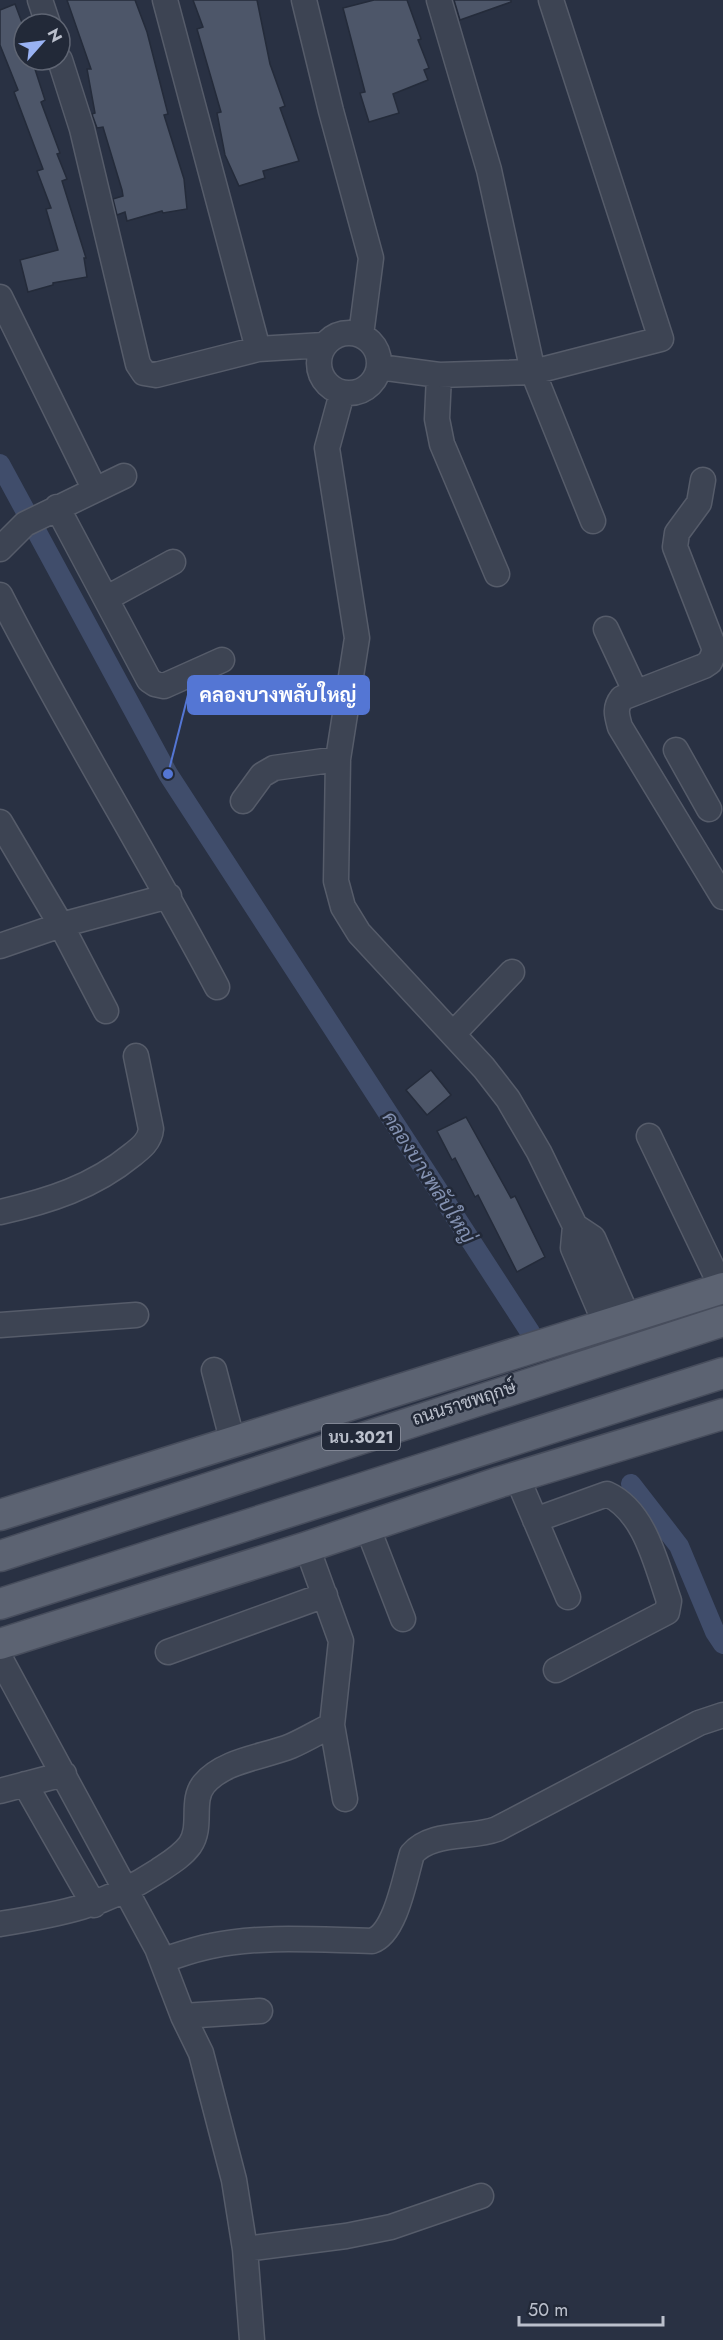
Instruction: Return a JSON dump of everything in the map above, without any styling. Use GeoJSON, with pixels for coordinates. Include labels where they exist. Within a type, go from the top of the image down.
{"type":"FeatureCollection","features":[{"type":"Feature","properties":{"kind":"main road","name":"ถนนราชพฤกษ์"},"geometry":{"type":"LineString","coordinates":[[0,1515],[723,1288]]}},
{"type":"Feature","properties":{"kind":"main road","name":"ถนนราชพฤกษ์"},"geometry":{"type":"LineString","coordinates":[[0,1556],[472,1400],[723,1321]]}},
{"type":"Feature","properties":{"kind":"main road"},"geometry":{"type":"LineString","coordinates":[[472,1400],[608,1325]]}},
{"type":"Feature","properties":{"kind":"main road","name":"นบ.3021"},"geometry":{"type":"LineString","coordinates":[[0,1604],[723,1373]]}},
{"type":"Feature","properties":{"kind":"main road"},"geometry":{"type":"LineString","coordinates":[[508,1479],[667,1390]]}},
{"type":"Feature","properties":{"kind":"main road"},"geometry":{"type":"LineString","coordinates":[[0,1644],[307,1547],[508,1479],[723,1414]]}},
{"type":"Feature","properties":{"kind":"street"},"geometry":{"type":"LineString","coordinates":[[165,0],[258,349]]}},
{"type":"Feature","properties":{"kind":"street"},"geometry":{"type":"LineString","coordinates":[[304,0],[371,258],[362,335]]}},
{"type":"Feature","properties":{"kind":"street"},"geometry":{"type":"LineString","coordinates":[[439,0],[489,170],[533,372],[593,521]]}},
{"type":"Feature","properties":{"kind":"street"},"geometry":{"type":"LineString","coordinates":[[379,367],[439,375],[533,372],[661,339],[551,0]]}},
{"type":"Feature","properties":{"kind":"street"},"geometry":{"type":"LineString","coordinates":[[64,72],[82,129],[138,364],[144,372],[156,375],[258,349],[324,345],[341,334],[362,335],[375,348],[379,367],[370,385],[362,391],[342,393],[333,389],[320,374],[320,354],[324,345]]}},
{"type":"Feature","properties":{"kind":"street"},"geometry":{"type":"LineString","coordinates":[[0,297],[95,490]]}},
{"type":"Feature","properties":{"kind":"street"},"geometry":{"type":"LineString","coordinates":[[439,375],[437,419],[442,444],[497,574]]}},
{"type":"Feature","properties":{"kind":"street"},"geometry":{"type":"LineString","coordinates":[[342,393],[327,448],[357,638],[339,759],[336,881],[344,907],[359,933],[453,1034],[508,1099],[539,1152],[575,1226],[573,1248],[608,1325]]}},
{"type":"Feature","properties":{"kind":"street"},"geometry":{"type":"LineString","coordinates":[[0,549],[25,524],[124,476]]}},
{"type":"Feature","properties":{"kind":"street"},"geometry":{"type":"LineString","coordinates":[[703,480],[699,503],[677,533],[675,547],[717,635],[715,650],[710,662],[635,691],[622,698],[617,705],[620,727],[723,897]]}},
{"type":"Feature","properties":{"kind":"street"},"geometry":{"type":"LineString","coordinates":[[57,507],[149,680],[164,686],[222,660]]}},
{"type":"Feature","properties":{"kind":"street"},"geometry":{"type":"LineString","coordinates":[[107,598],[173,562]]}},
{"type":"Feature","properties":{"kind":"street"},"geometry":{"type":"LineString","coordinates":[[0,595],[75,735],[169,896],[217,987]]}},
{"type":"Feature","properties":{"kind":"street"},"geometry":{"type":"LineString","coordinates":[[606,629],[635,691]]}},
{"type":"Feature","properties":{"kind":"street"},"geometry":{"type":"LineString","coordinates":[[676,750],[716,806],[681,827]]}},
{"type":"Feature","properties":{"kind":"street"},"geometry":{"type":"LineString","coordinates":[[243,801],[261,775],[274,768],[339,759]]}},
{"type":"Feature","properties":{"kind":"street"},"geometry":{"type":"LineString","coordinates":[[0,822],[61,925],[106,1011]]}},
{"type":"Feature","properties":{"kind":"street"},"geometry":{"type":"LineString","coordinates":[[0,946],[61,925],[169,896]]}},
{"type":"Feature","properties":{"kind":"street"},"geometry":{"type":"LineString","coordinates":[[453,1034],[512,972]]}},
{"type":"Feature","properties":{"kind":"street"},"geometry":{"type":"LineString","coordinates":[[3,1204],[48,1201],[100,1178],[142,1147],[150,1136],[151,1129],[136,1056]]}},
{"type":"Feature","properties":{"kind":"street"},"geometry":{"type":"LineString","coordinates":[[649,1136],[723,1288]]}},
{"type":"Feature","properties":{"kind":"street"},"geometry":{"type":"LineString","coordinates":[[0,1325],[136,1315]]}},
{"type":"Feature","properties":{"kind":"street"},"geometry":{"type":"LineString","coordinates":[[214,1370],[233,1443]]}},
{"type":"Feature","properties":{"kind":"street"},"geometry":{"type":"LineString","coordinates":[[508,1479],[535,1520],[568,1597]]}},
{"type":"Feature","properties":{"kind":"street"},"geometry":{"type":"LineString","coordinates":[[535,1520],[607,1494],[620,1500],[638,1520],[669,1601],[667,1612],[556,1670]]}},
{"type":"Feature","properties":{"kind":"street"},"geometry":{"type":"LineString","coordinates":[[367,1526],[403,1619]]}},
{"type":"Feature","properties":{"kind":"street"},"geometry":{"type":"LineString","coordinates":[[307,1547],[341,1641],[332,1725],[345,1799]]}},
{"type":"Feature","properties":{"kind":"street"},"geometry":{"type":"LineString","coordinates":[[168,1652],[325,1595]]}},
{"type":"Feature","properties":{"kind":"street"},"geometry":{"type":"LineString","coordinates":[[0,1658],[163,1960],[183,2016],[201,2053],[222,2130],[245,2249],[252,2340]]}},
{"type":"Feature","properties":{"kind":"street"},"geometry":{"type":"LineString","coordinates":[[163,1960],[210,1946],[235,1942],[294,1939],[372,1941],[380,1938],[390,1928],[412,1854],[419,1845],[430,1841],[484,1834],[497,1829],[699,1722],[723,1715]]}},
{"type":"Feature","properties":{"kind":"street"},"geometry":{"type":"LineString","coordinates":[[0,1924],[93,1905],[126,1890],[178,1858],[190,1844],[197,1829],[198,1796],[204,1784],[225,1769],[291,1746],[332,1725]]}},
{"type":"Feature","properties":{"kind":"street"},"geometry":{"type":"LineString","coordinates":[[0,1791],[64,1774]]}},
{"type":"Feature","properties":{"kind":"street"},"geometry":{"type":"LineString","coordinates":[[25,1784],[93,1905]]}},
{"type":"Feature","properties":{"kind":"street"},"geometry":{"type":"LineString","coordinates":[[183,2016],[260,2011]]}},
{"type":"Feature","properties":{"kind":"street"},"geometry":{"type":"LineString","coordinates":[[245,2249],[346,2236],[391,2227],[482,2196]]}},
{"type":"Feature","properties":{"kind":"building"},"geometry":{"type":"Polygon","coordinates":[[[67,0],[135,0],[147,32],[168,114],[164,115],[184,179],[187,209],[163,213],[162,211],[127,221],[125,212],[117,215],[113,199],[123,196],[122,190],[103,127],[97,128],[92,114],[95,113],[87,69],[91,69],[67,0]]]}},
{"type":"Feature","properties":{"kind":"building"},"geometry":{"type":"Polygon","coordinates":[[[193,0],[257,0],[270,64],[285,106],[280,108],[299,161],[263,171],[265,178],[239,186],[225,155],[217,113],[221,112],[197,29],[203,27],[193,0]]]}},
{"type":"Feature","properties":{"kind":"building"},"geometry":{"type":"Polygon","coordinates":[[[374,0],[407,0],[421,39],[418,40],[429,68],[424,70],[428,80],[393,94],[399,113],[369,122],[360,93],[365,92],[343,8],[374,0]]]}},
{"type":"Feature","properties":{"kind":"building"},"geometry":{"type":"Polygon","coordinates":[[[454,0],[511,0],[511,2],[460,20],[454,0]]]}},
{"type":"Feature","properties":{"kind":"building"},"geometry":{"type":"Polygon","coordinates":[[[15,4],[18,12],[12,12],[12,72],[36,72],[45,100],[41,102],[67,179],[62,181],[86,258],[84,258],[87,277],[53,283],[53,285],[28,292],[20,260],[58,250],[46,209],[51,208],[37,171],[43,169],[14,92],[18,90],[0,45],[0,10],[15,4]]]}},
{"type":"Feature","properties":{"kind":"building"},"geometry":{"type":"Polygon","coordinates":[[[431,1070],[451,1095],[427,1115],[406,1090],[431,1070]]]}},
{"type":"Feature","properties":{"kind":"building"},"geometry":{"type":"Polygon","coordinates":[[[466,1117],[511,1198],[515,1196],[545,1257],[517,1272],[478,1195],[475,1197],[455,1158],[452,1160],[437,1131],[466,1117]]]}},
{"type":"Feature","properties":{"kind":"waterway","name":"คลองบางพลับใหญ่"},"geometry":{"type":"LineString","coordinates":[[0,464],[168,774],[530,1332]]}},
{"type":"Feature","properties":{"kind":"waterway","name":"คลองบางพลับใหญ่"},"geometry":{"type":"LineString","coordinates":[[631,1484],[679,1546],[715,1632],[723,1644]]}},
{"type":"Feature","properties":{"kind":"place","name":"คลองบางพลับใหญ่"},"geometry":{"type":"Point","coordinates":[168,774]}}]}
